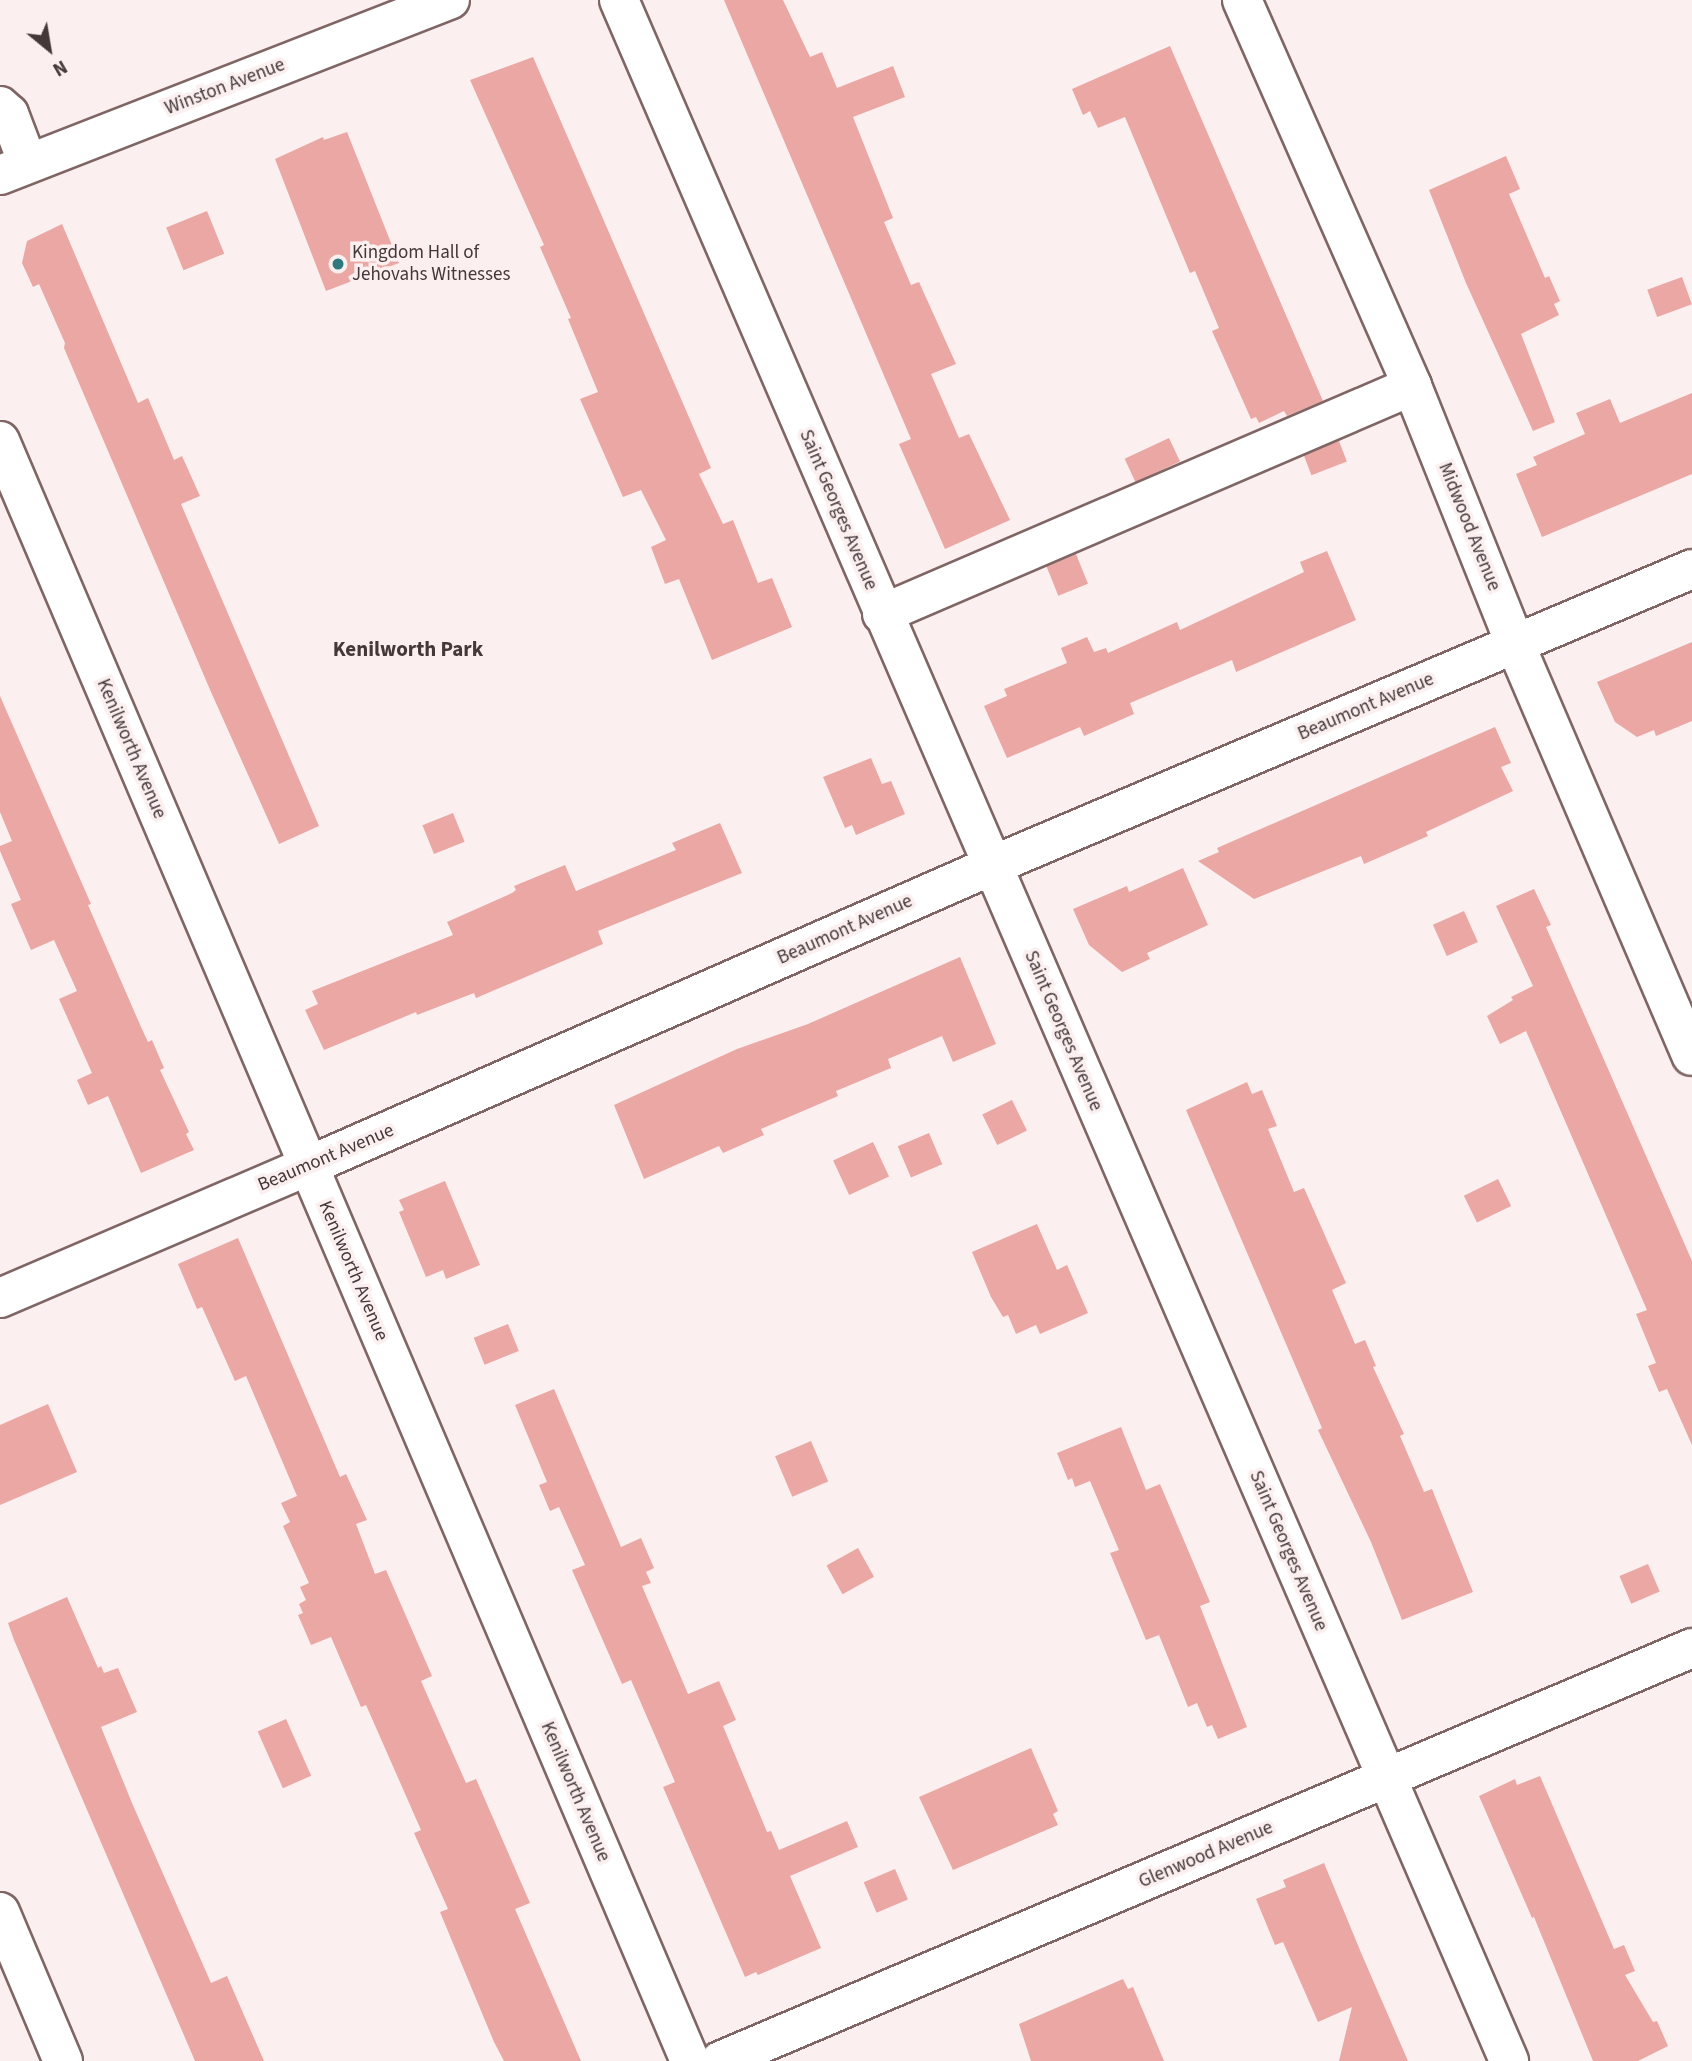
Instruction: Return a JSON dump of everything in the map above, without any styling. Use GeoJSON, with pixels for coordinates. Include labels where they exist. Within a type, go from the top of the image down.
{"type":"FeatureCollection","features":[{"type":"Feature","properties":{"kind":"street","name":"Winston Avenue"},"geometry":{"type":"LineString","coordinates":[[14,169],[450,0]]}},
{"type":"Feature","properties":{"kind":"street","name":"Saint Georges Avenue"},"geometry":{"type":"LineString","coordinates":[[619,0],[1509,2061]]}},
{"type":"Feature","properties":{"kind":"street","name":"Midwood Avenue"},"geometry":{"type":"LineString","coordinates":[[1242,0],[1412,386],[1515,644],[1692,1056]]}},
{"type":"Feature","properties":{"kind":"street"},"geometry":{"type":"LineString","coordinates":[[0,106],[9,114],[14,169]]}},
{"type":"Feature","properties":{"kind":"street"},"geometry":{"type":"LineString","coordinates":[[883,614],[1412,386]]}},
{"type":"Feature","properties":{"kind":"street","name":"Kenilworth Avenue"},"geometry":{"type":"LineString","coordinates":[[0,441],[691,2061]]}},
{"type":"Feature","properties":{"kind":"street","name":"Beaumont Avenue"},"geometry":{"type":"LineString","coordinates":[[0,1298],[991,866],[1692,569]]}},
{"type":"Feature","properties":{"kind":"street","name":"Glenwood Avenue"},"geometry":{"type":"LineString","coordinates":[[720,2061],[1692,1648]]}},
{"type":"Feature","properties":{"kind":"street"},"geometry":{"type":"LineString","coordinates":[[0,1912],[62,2061]]}},
{"type":"Feature","properties":{"kind":"building"},"geometry":{"type":"Polygon","coordinates":[[[724,0],[783,0],[810,57],[822,52],[837,88],[893,66],[905,97],[853,117],[893,218],[884,222],[911,285],[919,282],[956,364],[931,374],[959,438],[969,434],[1010,520],[945,549],[899,444],[911,439],[724,0]]]}},
{"type":"Feature","properties":{"kind":"building"},"geometry":{"type":"Polygon","coordinates":[[[1170,46],[1323,401],[1287,416],[1284,411],[1259,423],[1256,417],[1251,419],[1212,331],[1219,328],[1195,271],[1190,273],[1125,117],[1098,128],[1090,111],[1083,115],[1072,89],[1170,46]]]}},
{"type":"Feature","properties":{"kind":"building"},"geometry":{"type":"Polygon","coordinates":[[[533,57],[711,468],[699,474],[723,524],[733,520],[758,583],[772,578],[792,627],[712,660],[679,579],[665,584],[651,547],[666,540],[641,490],[623,497],[580,399],[598,392],[568,319],[571,318],[540,247],[544,245],[470,80],[533,57]]]}},
{"type":"Feature","properties":{"kind":"building"},"geometry":{"type":"Polygon","coordinates":[[[347,132],[399,263],[326,291],[275,159],[323,137],[324,140],[347,132]]]}},
{"type":"Feature","properties":{"kind":"building"},"geometry":{"type":"Polygon","coordinates":[[[1506,156],[1520,189],[1509,194],[1545,278],[1549,276],[1560,301],[1554,304],[1559,315],[1521,334],[1555,422],[1533,431],[1466,283],[1429,190],[1506,156]]]}},
{"type":"Feature","properties":{"kind":"building"},"geometry":{"type":"Polygon","coordinates":[[[207,211],[224,254],[183,270],[166,227],[207,211]]]}},
{"type":"Feature","properties":{"kind":"building"},"geometry":{"type":"Polygon","coordinates":[[[62,224],[138,403],[148,398],[174,460],[182,456],[200,496],[181,504],[319,826],[279,844],[211,692],[39,284],[33,287],[22,263],[27,241],[62,224]]]}},
{"type":"Feature","properties":{"kind":"building"},"geometry":{"type":"Polygon","coordinates":[[[1682,277],[1692,304],[1657,317],[1647,290],[1682,277]]]}},
{"type":"Feature","properties":{"kind":"building"},"geometry":{"type":"Polygon","coordinates":[[[1692,393],[1692,474],[1542,537],[1516,474],[1537,465],[1533,457],[1585,434],[1576,413],[1610,399],[1620,423],[1692,393]]]}},
{"type":"Feature","properties":{"kind":"building"},"geometry":{"type":"Polygon","coordinates":[[[1169,438],[1180,462],[1136,482],[1125,459],[1169,438]]]}},
{"type":"Feature","properties":{"kind":"building"},"geometry":{"type":"Polygon","coordinates":[[[1339,441],[1347,462],[1311,475],[1304,455],[1339,441]]]}},
{"type":"Feature","properties":{"kind":"building"},"geometry":{"type":"Polygon","coordinates":[[[1327,551],[1356,620],[1236,672],[1232,660],[1130,703],[1134,714],[1084,736],[1080,727],[1007,758],[984,706],[1007,696],[1004,689],[1067,663],[1061,648],[1087,637],[1094,652],[1106,648],[1108,653],[1177,622],[1180,630],[1304,572],[1300,562],[1327,551]]]}},
{"type":"Feature","properties":{"kind":"building"},"geometry":{"type":"Polygon","coordinates":[[[1076,554],[1088,584],[1058,596],[1046,566],[1076,554]]]}},
{"type":"Feature","properties":{"kind":"building"},"geometry":{"type":"Polygon","coordinates":[[[1692,642],[1692,721],[1656,736],[1654,730],[1637,737],[1615,722],[1597,682],[1692,642]]]}},
{"type":"Feature","properties":{"kind":"building"},"geometry":{"type":"Polygon","coordinates":[[[0,696],[91,904],[88,905],[141,1027],[148,1042],[152,1040],[164,1068],[160,1070],[189,1132],[186,1134],[194,1150],[141,1173],[108,1096],[88,1105],[77,1080],[92,1073],[59,999],[77,991],[54,940],[31,950],[11,904],[21,900],[0,851],[0,846],[12,841],[0,812],[0,696]]]}},
{"type":"Feature","properties":{"kind":"building"},"geometry":{"type":"Polygon","coordinates":[[[1495,727],[1511,763],[1501,767],[1513,791],[1426,832],[1428,836],[1364,864],[1361,856],[1254,899],[1198,861],[1219,852],[1217,848],[1495,727]]]}},
{"type":"Feature","properties":{"kind":"building"},"geometry":{"type":"Polygon","coordinates":[[[871,758],[882,784],[891,781],[905,814],[856,835],[852,825],[845,828],[823,777],[871,758]]]}},
{"type":"Feature","properties":{"kind":"building"},"geometry":{"type":"Polygon","coordinates":[[[453,813],[465,842],[434,854],[422,825],[453,813]]]}},
{"type":"Feature","properties":{"kind":"building"},"geometry":{"type":"Polygon","coordinates":[[[720,823],[742,873],[598,931],[603,944],[476,998],[474,993],[417,1015],[416,1012],[324,1050],[305,1010],[318,1004],[312,991],[453,935],[447,922],[512,893],[516,890],[514,886],[565,865],[576,891],[676,850],[672,843],[720,823]]]}},
{"type":"Feature","properties":{"kind":"building"},"geometry":{"type":"Polygon","coordinates":[[[1183,868],[1208,925],[1147,953],[1150,959],[1122,972],[1089,945],[1073,909],[1127,886],[1129,892],[1183,868]]]}},
{"type":"Feature","properties":{"kind":"building"},"geometry":{"type":"Polygon","coordinates":[[[1534,889],[1551,925],[1546,927],[1692,1261],[1692,1445],[1667,1389],[1659,1392],[1648,1366],[1656,1363],[1636,1314],[1647,1310],[1526,1031],[1500,1044],[1487,1016],[1513,1000],[1511,997],[1533,986],[1496,906],[1534,889]]]}},
{"type":"Feature","properties":{"kind":"building"},"geometry":{"type":"Polygon","coordinates":[[[1464,911],[1478,942],[1447,956],[1433,925],[1464,911]]]}},
{"type":"Feature","properties":{"kind":"building"},"geometry":{"type":"Polygon","coordinates":[[[960,957],[996,1044],[953,1062],[942,1036],[888,1059],[891,1068],[836,1091],[838,1096],[761,1129],[764,1135],[723,1153],[719,1146],[644,1179],[614,1105],[737,1049],[808,1024],[960,957]]]}},
{"type":"Feature","properties":{"kind":"building"},"geometry":{"type":"Polygon","coordinates":[[[1247,1082],[1252,1094],[1262,1090],[1277,1126],[1268,1129],[1294,1192],[1304,1188],[1346,1283],[1332,1290],[1355,1344],[1365,1340],[1376,1366],[1373,1367],[1404,1434],[1400,1436],[1424,1492],[1432,1489],[1473,1592],[1402,1620],[1371,1542],[1318,1430],[1322,1428],[1186,1110],[1247,1082]]]}},
{"type":"Feature","properties":{"kind":"building"},"geometry":{"type":"Polygon","coordinates":[[[1012,1100],[1027,1131],[997,1145],[982,1114],[1012,1100]]]}},
{"type":"Feature","properties":{"kind":"building"},"geometry":{"type":"Polygon","coordinates":[[[929,1133],[942,1164],[911,1178],[898,1146],[929,1133]]]}},
{"type":"Feature","properties":{"kind":"building"},"geometry":{"type":"Polygon","coordinates":[[[873,1142],[889,1176],[849,1195],[833,1161],[873,1142]]]}},
{"type":"Feature","properties":{"kind":"building"},"geometry":{"type":"Polygon","coordinates":[[[1498,1179],[1511,1206],[1477,1223],[1464,1196],[1498,1179]]]}},
{"type":"Feature","properties":{"kind":"building"},"geometry":{"type":"Polygon","coordinates":[[[445,1181],[480,1265],[446,1279],[443,1270],[426,1277],[399,1212],[404,1210],[399,1200],[445,1181]]]}},
{"type":"Feature","properties":{"kind":"building"},"geometry":{"type":"Polygon","coordinates":[[[1037,1224],[1057,1270],[1067,1265],[1088,1313],[1040,1334],[1036,1325],[1016,1334],[1008,1315],[1003,1317],[991,1297],[972,1252],[1037,1224]]]}},
{"type":"Feature","properties":{"kind":"building"},"geometry":{"type":"Polygon","coordinates":[[[238,1238],[340,1477],[346,1474],[367,1520],[356,1524],[375,1574],[386,1570],[432,1676],[421,1681],[466,1783],[476,1779],[530,1903],[515,1909],[581,2061],[504,2061],[440,1912],[448,1909],[414,1833],[421,1830],[366,1705],[361,1707],[331,1637],[311,1645],[298,1615],[303,1613],[299,1604],[306,1600],[300,1587],[309,1583],[283,1526],[290,1522],[281,1503],[297,1496],[246,1376],[235,1381],[202,1307],[197,1309],[178,1264],[238,1238]]]}},
{"type":"Feature","properties":{"kind":"building"},"geometry":{"type":"Polygon","coordinates":[[[508,1324],[519,1351],[485,1365],[474,1338],[508,1324]]]}},
{"type":"Feature","properties":{"kind":"building"},"geometry":{"type":"Polygon","coordinates":[[[554,1389],[621,1547],[641,1538],[654,1568],[646,1572],[651,1583],[642,1586],[688,1694],[719,1681],[736,1720],[723,1726],[767,1832],[771,1831],[779,1850],[847,1821],[858,1847],[790,1876],[821,1948],[758,1975],[756,1972],[745,1977],[663,1787],[675,1782],[631,1680],[622,1684],[572,1570],[585,1565],[559,1507],[550,1511],[539,1485],[547,1482],[515,1405],[554,1389]]]}},
{"type":"Feature","properties":{"kind":"building"},"geometry":{"type":"Polygon","coordinates":[[[48,1404],[77,1472],[0,1505],[0,1425],[48,1404]]]}},
{"type":"Feature","properties":{"kind":"building"},"geometry":{"type":"Polygon","coordinates":[[[1121,1427],[1146,1490],[1160,1484],[1210,1602],[1200,1606],[1247,1727],[1218,1739],[1212,1725],[1207,1727],[1197,1703],[1188,1707],[1159,1635],[1146,1640],[1110,1553],[1119,1550],[1090,1481],[1075,1487],[1072,1478],[1068,1480],[1057,1453],[1121,1427]]]}},
{"type":"Feature","properties":{"kind":"building"},"geometry":{"type":"Polygon","coordinates":[[[811,1441],[828,1482],[792,1497],[775,1456],[811,1441]]]}},
{"type":"Feature","properties":{"kind":"building"},"geometry":{"type":"Polygon","coordinates":[[[858,1548],[874,1577],[843,1594],[827,1565],[858,1548]]]}},
{"type":"Feature","properties":{"kind":"building"},"geometry":{"type":"Polygon","coordinates":[[[1648,1564],[1660,1592],[1631,1604],[1619,1576],[1648,1564]]]}},
{"type":"Feature","properties":{"kind":"building"},"geometry":{"type":"Polygon","coordinates":[[[67,1597],[98,1668],[101,1666],[104,1673],[118,1668],[137,1712],[101,1727],[132,1803],[211,1983],[227,1976],[264,2061],[195,2061],[14,1640],[8,1623],[67,1597]]]}},
{"type":"Feature","properties":{"kind":"building"},"geometry":{"type":"Polygon","coordinates":[[[286,1719],[311,1776],[283,1788],[258,1732],[286,1719]]]}},
{"type":"Feature","properties":{"kind":"building"},"geometry":{"type":"Polygon","coordinates":[[[1031,1748],[1058,1811],[1053,1814],[1058,1825],[953,1870],[919,1797],[1031,1748]]]}},
{"type":"Feature","properties":{"kind":"building"},"geometry":{"type":"Polygon","coordinates":[[[1540,1776],[1614,1949],[1624,1945],[1635,1971],[1625,1975],[1653,2022],[1657,2021],[1668,2046],[1638,2061],[1593,2061],[1534,1917],[1532,1918],[1479,1796],[1515,1779],[1517,1785],[1540,1776]]]}},
{"type":"Feature","properties":{"kind":"building"},"geometry":{"type":"Polygon","coordinates":[[[1324,1863],[1408,2061],[1339,2061],[1352,2007],[1318,2022],[1283,1942],[1275,1945],[1256,1899],[1286,1887],[1283,1880],[1324,1863]]]}},
{"type":"Feature","properties":{"kind":"building"},"geometry":{"type":"Polygon","coordinates":[[[895,1869],[908,1899],[877,1913],[864,1882],[895,1869]]]}},
{"type":"Feature","properties":{"kind":"building"},"geometry":{"type":"Polygon","coordinates":[[[1123,1979],[1128,1989],[1133,1987],[1164,2061],[1031,2061],[1019,2024],[1123,1979]]]}},
{"type":"Feature","properties":{"kind":"place","name":"Kingdom Hall of Jehovahs Witnesses"},"geometry":{"type":"Point","coordinates":[338,264]}},
{"type":"Feature","properties":{"kind":"district","name":"Kenilworth Park"},"geometry":{"type":"Point","coordinates":[408,649]}}]}
